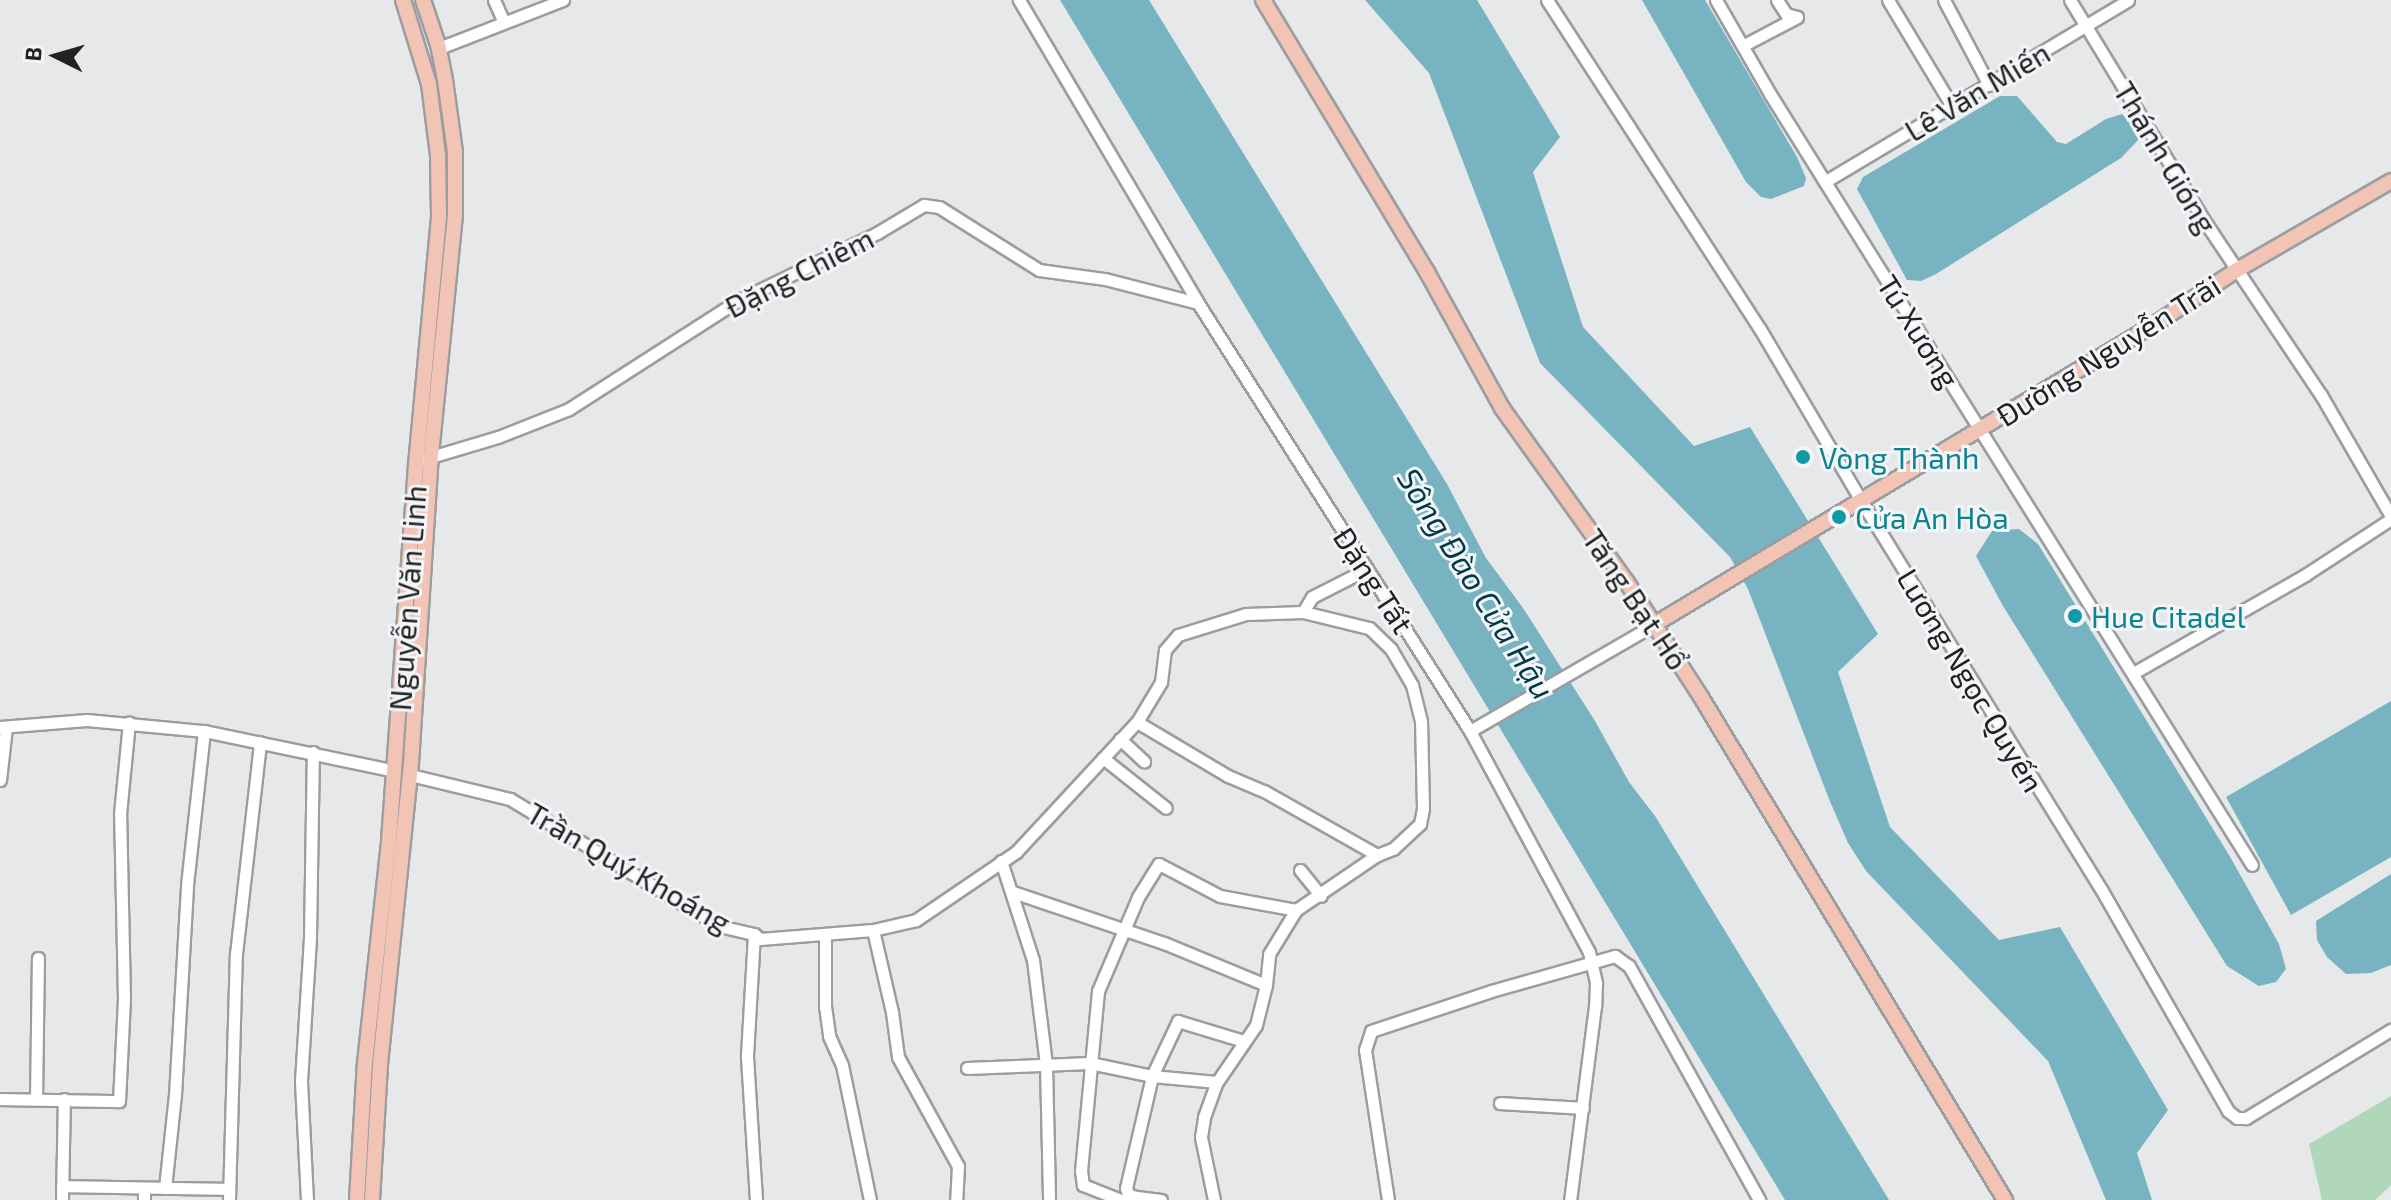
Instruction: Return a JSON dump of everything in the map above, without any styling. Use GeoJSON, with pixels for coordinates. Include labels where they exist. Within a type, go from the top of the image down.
{"type":"FeatureCollection","features":[{"type":"Feature","properties":{"kind":"main road","name":"Nguyễn Văn Linh"},"geometry":{"type":"LineString","coordinates":[[402,773],[413,467],[436,275],[438,155],[429,84],[403,0]]}},
{"type":"Feature","properties":{"kind":"main road","name":"Nguyễn Văn Linh"},"geometry":{"type":"LineString","coordinates":[[357,1200],[402,773],[455,215],[455,152],[439,48],[423,0]]}},
{"type":"Feature","properties":{"kind":"main road","name":"Tăng Bạt Hổ"},"geometry":{"type":"LineString","coordinates":[[1263,0],[1427,272],[1502,408],[1655,624],[2005,1200]]}},
{"type":"Feature","properties":{"kind":"main road"},"geometry":{"type":"LineString","coordinates":[[438,155],[455,152]]}},
{"type":"Feature","properties":{"kind":"main road","name":"Đường Nguyễn Trãi"},"geometry":{"type":"LineString","coordinates":[[1655,624],[2164,319],[2237,270],[2391,181]]}},
{"type":"Feature","properties":{"kind":"main road","name":"Nguyễn Văn Linh"},"geometry":{"type":"LineString","coordinates":[[372,1200],[373,1063]]}},
{"type":"Feature","properties":{"kind":"street"},"geometry":{"type":"LineString","coordinates":[[494,0],[504,22]]}},
{"type":"Feature","properties":{"kind":"street"},"geometry":{"type":"LineString","coordinates":[[439,48],[563,0]]}},
{"type":"Feature","properties":{"kind":"street","name":"Đặng Tất"},"geometry":{"type":"LineString","coordinates":[[1019,0],[1198,303],[1470,731],[1592,963],[1595,1006],[1570,1200]]}},
{"type":"Feature","properties":{"kind":"street","name":"Lương Ngọc Quyến"},"geometry":{"type":"LineString","coordinates":[[1547,0],[1760,329],[1860,499],[2101,889],[2228,1111],[2237,1118],[2246,1118],[2391,1030]]}},
{"type":"Feature","properties":{"kind":"street","name":"Tú Xương"},"geometry":{"type":"LineString","coordinates":[[1716,0],[2252,865]]}},
{"type":"Feature","properties":{"kind":"street"},"geometry":{"type":"LineString","coordinates":[[1744,45],[1797,17],[1786,14],[1777,0]]}},
{"type":"Feature","properties":{"kind":"street"},"geometry":{"type":"LineString","coordinates":[[1888,0],[1952,106]]}},
{"type":"Feature","properties":{"kind":"street"},"geometry":{"type":"LineString","coordinates":[[1944,0],[1989,85]]}},
{"type":"Feature","properties":{"kind":"street","name":"Thánh Gióng"},"geometry":{"type":"LineString","coordinates":[[2070,0],[2237,270],[2321,395],[2391,517]]}},
{"type":"Feature","properties":{"kind":"street","name":"Lê Văn Miến"},"geometry":{"type":"LineString","coordinates":[[1826,181],[2128,0]]}},
{"type":"Feature","properties":{"kind":"street","name":"Đặng Chiêm"},"geometry":{"type":"LineString","coordinates":[[413,467],[431,455],[498,437],[569,409],[737,301],[877,233],[924,205],[939,207],[1039,270],[1105,279],[1198,303]]}},
{"type":"Feature","properties":{"kind":"street"},"geometry":{"type":"LineString","coordinates":[[2135,672],[2305,575],[2391,517]]}},
{"type":"Feature","properties":{"kind":"street"},"geometry":{"type":"LineString","coordinates":[[1303,612],[1312,597],[1367,569]]}},
{"type":"Feature","properties":{"kind":"street","name":"Trần Quý Khoáng"},"geometry":{"type":"LineString","coordinates":[[3,727],[72,720],[129,722],[204,731],[313,752],[510,799],[719,926],[754,934],[760,939],[873,930],[916,920],[1016,852],[1137,722],[1161,682],[1165,650],[1178,635],[1246,614],[1303,612],[1369,628],[1391,649],[1412,685],[1421,721],[1425,778],[1420,824],[1393,849],[1377,855],[1321,896],[1296,910]]}},
{"type":"Feature","properties":{"kind":"street"},"geometry":{"type":"LineString","coordinates":[[1470,731],[1655,624]]}},
{"type":"Feature","properties":{"kind":"street"},"geometry":{"type":"LineString","coordinates":[[0,1099],[119,1101],[124,999],[120,814],[129,722]]}},
{"type":"Feature","properties":{"kind":"street"},"geometry":{"type":"LineString","coordinates":[[1137,722],[1228,776],[1264,791],[1377,855]]}},
{"type":"Feature","properties":{"kind":"street"},"geometry":{"type":"LineString","coordinates":[[0,780],[3,727]]}},
{"type":"Feature","properties":{"kind":"street"},"geometry":{"type":"LineString","coordinates":[[165,1188],[175,1095],[187,885],[204,731]]}},
{"type":"Feature","properties":{"kind":"street"},"geometry":{"type":"LineString","coordinates":[[1120,739],[1144,761]]}},
{"type":"Feature","properties":{"kind":"street"},"geometry":{"type":"LineString","coordinates":[[62,1186],[144,1194],[165,1188],[229,1194],[236,954],[260,742]]}},
{"type":"Feature","properties":{"kind":"street"},"geometry":{"type":"LineString","coordinates":[[307,1200],[301,1081],[310,937],[313,752]]}},
{"type":"Feature","properties":{"kind":"street"},"geometry":{"type":"LineString","coordinates":[[1103,758],[1166,808]]}},
{"type":"Feature","properties":{"kind":"street"},"geometry":{"type":"LineString","coordinates":[[1001,861],[1033,960],[1046,1064],[1049,1200]]}},
{"type":"Feature","properties":{"kind":"street"},"geometry":{"type":"LineString","coordinates":[[1161,1200],[1083,1185],[1081,1171],[1098,991],[1138,897],[1159,864],[1220,896],[1296,910],[1269,954],[1266,985],[1256,1025],[1217,1082],[1201,1137],[1214,1200]]}},
{"type":"Feature","properties":{"kind":"street"},"geometry":{"type":"LineString","coordinates":[[1300,870],[1321,896]]}},
{"type":"Feature","properties":{"kind":"street"},"geometry":{"type":"LineString","coordinates":[[1013,892],[1125,930],[1266,985]]}},
{"type":"Feature","properties":{"kind":"street"},"geometry":{"type":"LineString","coordinates":[[873,930],[892,1012],[898,1057],[958,1166],[956,1200]]}},
{"type":"Feature","properties":{"kind":"street"},"geometry":{"type":"LineString","coordinates":[[754,934],[747,1057],[756,1200]]}},
{"type":"Feature","properties":{"kind":"street"},"geometry":{"type":"LineString","coordinates":[[825,934],[829,1036],[842,1065],[870,1200]]}},
{"type":"Feature","properties":{"kind":"street"},"geometry":{"type":"LineString","coordinates":[[1388,1200],[1365,1050],[1371,1031],[1491,991],[1615,956],[1629,966],[1759,1200]]}},
{"type":"Feature","properties":{"kind":"street"},"geometry":{"type":"LineString","coordinates":[[36,1099],[38,958]]}},
{"type":"Feature","properties":{"kind":"street"},"geometry":{"type":"LineString","coordinates":[[1123,1195],[1152,1076],[1178,1021],[1244,1041]]}},
{"type":"Feature","properties":{"kind":"street"},"geometry":{"type":"LineString","coordinates":[[967,1068],[1090,1063],[1152,1076],[1217,1082]]}},
{"type":"Feature","properties":{"kind":"street"},"geometry":{"type":"LineString","coordinates":[[62,1200],[64,1099]]}},
{"type":"Feature","properties":{"kind":"street"},"geometry":{"type":"LineString","coordinates":[[1500,1103],[1583,1108]]}},
{"type":"Feature","properties":{"kind":"green space"},"geometry":{"type":"Polygon","coordinates":[[[2391,1096],[2391,1185],[2375,1200],[2322,1200],[2309,1144],[2391,1096]]]}},
{"type":"Feature","properties":{"kind":"water","name":"Sông Đào Cửa Hậu"},"geometry":{"type":"Polygon","coordinates":[[[1060,0],[1149,0],[1447,484],[1486,558],[1523,608],[1595,721],[1629,782],[1655,816],[1889,1200],[1785,1200],[1060,0]]]}},
{"type":"Feature","properties":{"kind":"water"},"geometry":{"type":"Polygon","coordinates":[[[1365,0],[1477,0],[1560,137],[1533,172],[1583,327],[1694,446],[1750,427],[1878,634],[1838,672],[1890,827],[1999,940],[2060,927],[2168,1110],[2137,1153],[2152,1200],[2106,1200],[2048,1061],[1866,871],[1848,843],[1748,589],[1730,557],[1540,363],[1429,73],[1365,0]]]}},
{"type":"Feature","properties":{"kind":"water"},"geometry":{"type":"Polygon","coordinates":[[[1642,0],[1705,0],[1797,157],[1806,178],[1804,186],[1771,199],[1761,197],[1746,182],[1642,0]]]}},
{"type":"Feature","properties":{"kind":"water"},"geometry":{"type":"Polygon","coordinates":[[[2000,96],[2017,96],[2057,142],[2066,144],[2106,119],[2122,114],[2135,126],[2139,139],[2121,158],[1936,274],[1921,281],[1907,280],[1857,189],[1863,177],[2000,96]]]}},
{"type":"Feature","properties":{"kind":"water"},"geometry":{"type":"Polygon","coordinates":[[[2019,529],[2038,544],[2229,855],[2279,944],[2286,969],[2276,982],[2259,986],[2227,966],[2003,606],[1976,556],[1992,531],[2019,529]]]}},
{"type":"Feature","properties":{"kind":"water"},"geometry":{"type":"Polygon","coordinates":[[[2391,701],[2391,857],[2291,915],[2226,797],[2391,701]]]}},
{"type":"Feature","properties":{"kind":"water"},"geometry":{"type":"Polygon","coordinates":[[[2391,874],[2391,965],[2371,973],[2346,974],[2327,957],[2317,940],[2316,921],[2391,874]]]}},
{"type":"Feature","properties":{"kind":"place","name":"Vòng Thành"},"geometry":{"type":"Point","coordinates":[1803,457]}},
{"type":"Feature","properties":{"kind":"place","name":"Cửa An Hòa"},"geometry":{"type":"Point","coordinates":[1839,517]}},
{"type":"Feature","properties":{"kind":"place","name":"Hue Citadel"},"geometry":{"type":"Point","coordinates":[2075,616]}}]}
